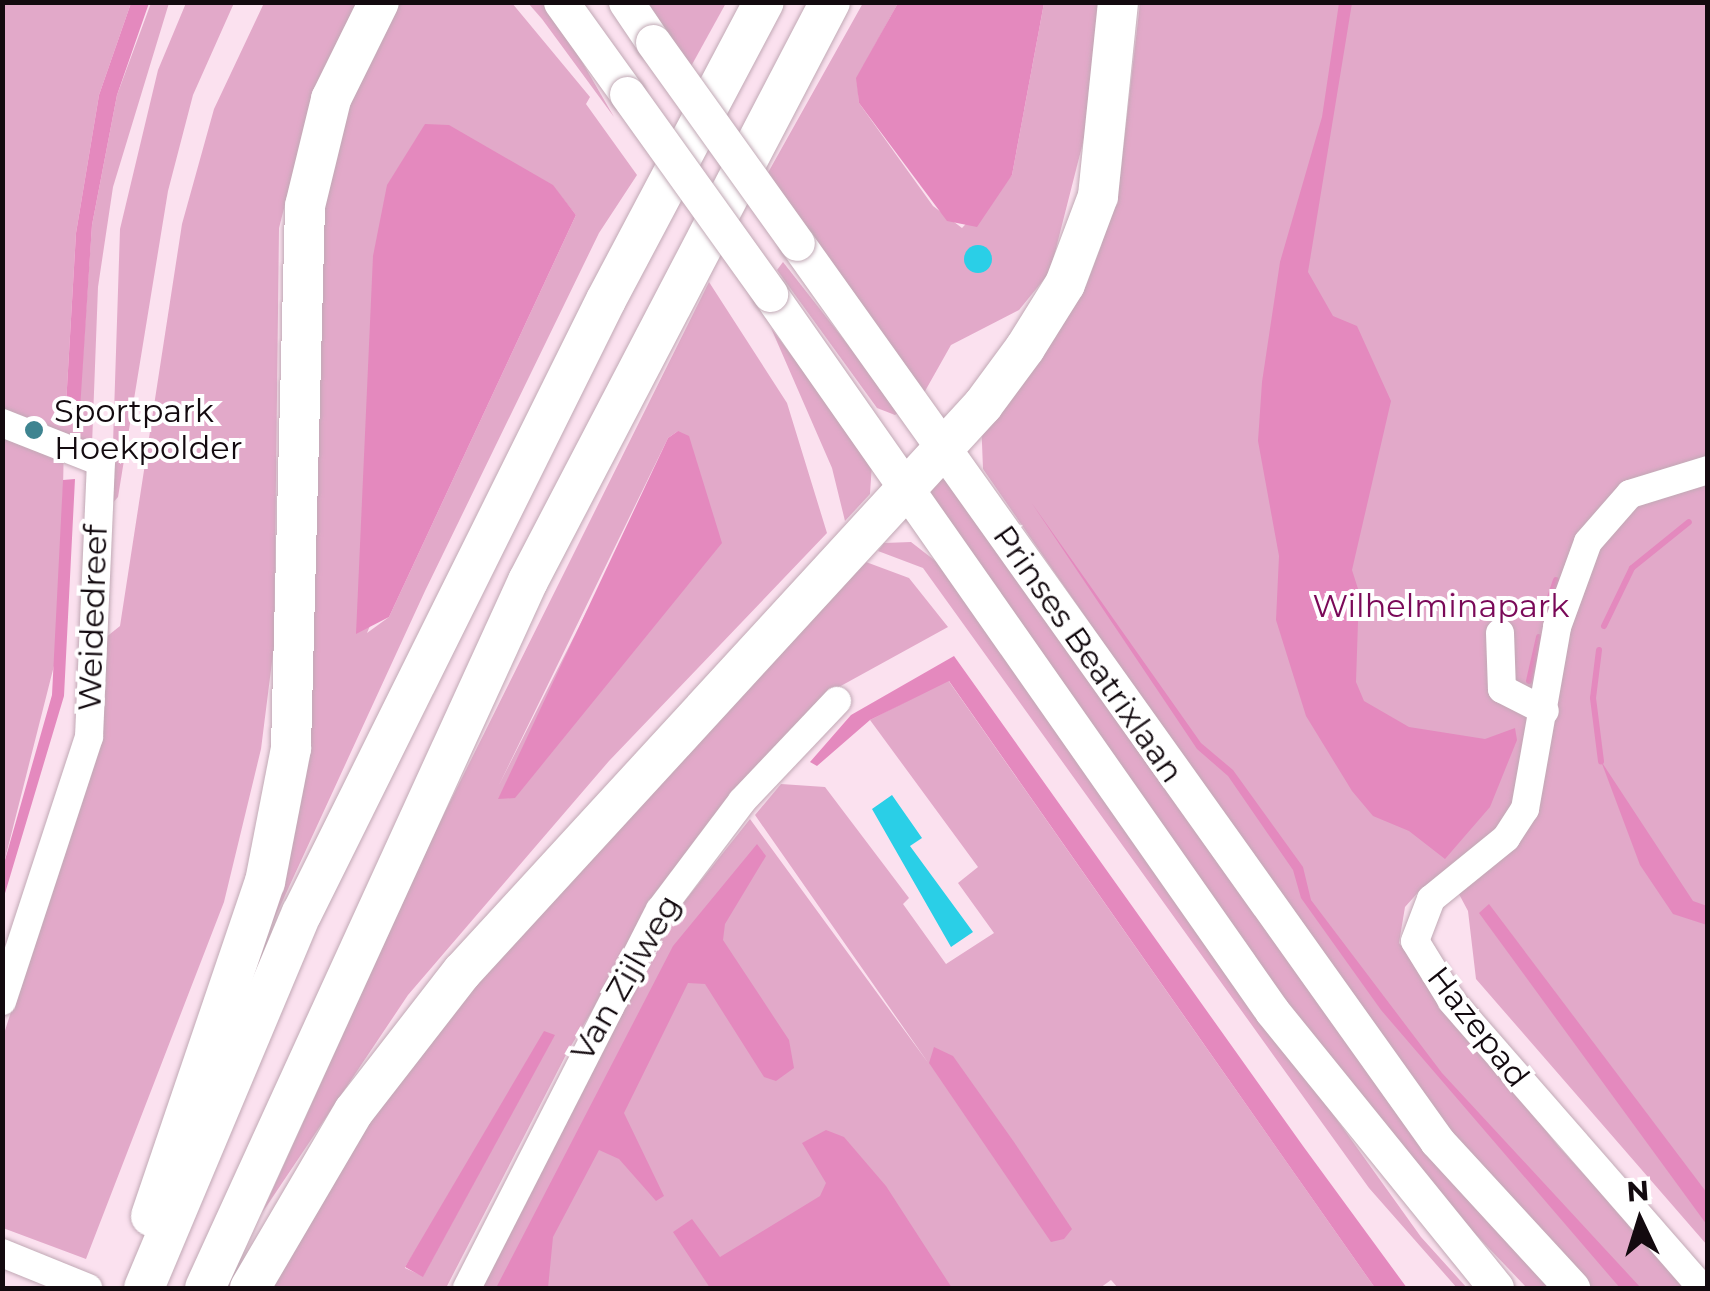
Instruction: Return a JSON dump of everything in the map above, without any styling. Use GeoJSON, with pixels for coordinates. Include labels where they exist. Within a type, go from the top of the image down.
{"type":"FeatureCollection","features":[{"type":"Feature","properties":{"kind":"highway"},"geometry":{"type":"LineString","coordinates":[[128,1288],[265,882],[291,748],[299,609],[297,306],[305,206],[332,99],[379,2]]}},
{"type":"Feature","properties":{"kind":"highway"},"geometry":{"type":"LineString","coordinates":[[144,1288],[302,913],[606,300],[764,2]]}},
{"type":"Feature","properties":{"kind":"highway"},"geometry":{"type":"LineString","coordinates":[[205,1288],[528,581],[830,2]]}},
{"type":"Feature","properties":{"kind":"highway"},"geometry":{"type":"LineString","coordinates":[[250,1288],[296,1202],[410,1035],[942,447],[1025,348],[1083,246],[1107,154],[1118,2]]}},
{"type":"Feature","properties":{"kind":"main road","name":"Prinses Beatrixlaan"},"geometry":{"type":"LineString","coordinates":[[561,2],[1272,1011],[1496,1288]]}},
{"type":"Feature","properties":{"kind":"main road","name":"Prinses Beatrixlaan"},"geometry":{"type":"LineString","coordinates":[[626,2],[1437,1142],[1572,1288]]}},
{"type":"Feature","properties":{"kind":"street","name":"Weidedreef"},"geometry":{"type":"LineString","coordinates":[[2,423],[101,462],[89,737],[2,1000]]}},
{"type":"Feature","properties":{"kind":"street","name":"Hazepad"},"geometry":{"type":"LineString","coordinates":[[1702,1288],[1452,1001],[1416,940],[1431,899],[1506,838],[1525,808],[1557,627],[1588,542],[1618,504],[1657,486],[1708,470]]}},
{"type":"Feature","properties":{"kind":"street"},"geometry":{"type":"LineString","coordinates":[[1500,633],[1502,689],[1545,711]]}},
{"type":"Feature","properties":{"kind":"street","name":"Van Zijlweg"},"geometry":{"type":"LineString","coordinates":[[466,1288],[660,910],[742,801],[837,701]]}},
{"type":"Feature","properties":{"kind":"street"},"geometry":{"type":"LineString","coordinates":[[7,1255],[88,1288]]}},
{"type":"Feature","properties":{"kind":"green space","name":"Sportpark Hoekpolder"},"geometry":{"type":"Polygon","coordinates":[[[3,3],[131,3],[99,95],[76,233],[65,422],[78,425],[92,225],[117,95],[151,3],[169,3],[113,187],[98,287],[92,445],[64,439],[60,642],[3,867],[3,3]]]}},
{"type":"Feature","properties":{"kind":"green space"},"geometry":{"type":"Polygon","coordinates":[[[186,3],[234,3],[193,95],[168,191],[118,497],[111,505],[120,229],[158,70],[186,3]]]}},
{"type":"Feature","properties":{"kind":"green space"},"geometry":{"type":"Polygon","coordinates":[[[264,3],[365,3],[344,27],[313,95],[279,228],[274,646],[261,749],[224,902],[86,1259],[3,1228],[3,1037],[75,809],[105,638],[120,626],[182,224],[214,109],[264,3]]]}},
{"type":"Feature","properties":{"kind":"green space"},"geometry":{"type":"Polygon","coordinates":[[[393,3],[512,3],[590,97],[586,104],[637,175],[599,233],[425,591],[254,963],[307,294],[328,149],[393,3]],[[552,185],[367,633],[389,617],[576,215],[552,185]]]}},
{"type":"Feature","properties":{"kind":"green space"},"geometry":{"type":"Polygon","coordinates":[[[528,3],[548,3],[614,117],[542,19],[528,3]]]}},
{"type":"Feature","properties":{"kind":"green space"},"geometry":{"type":"Polygon","coordinates":[[[642,3],[726,3],[689,70],[642,3]]]}},
{"type":"Feature","properties":{"kind":"green space"},"geometry":{"type":"Polygon","coordinates":[[[863,3],[898,3],[857,78],[859,103],[933,206],[962,228],[1012,175],[1044,3],[1098,3],[1091,111],[1050,272],[1019,310],[951,345],[920,400],[765,178],[863,3]]]}},
{"type":"Feature","properties":{"kind":"green space","name":"Wilhelminapark"},"geometry":{"type":"Polygon","coordinates":[[[1140,3],[1707,3],[1707,1245],[1476,979],[1468,911],[1452,881],[1421,889],[1405,907],[1399,943],[1558,1146],[1688,1288],[1588,1288],[1471,1157],[1400,1071],[983,469],[981,418],[1086,286],[1101,246],[1120,177],[1140,3]]]}},
{"type":"Feature","properties":{"kind":"green space"},"geometry":{"type":"Polygon","coordinates":[[[783,262],[900,411],[895,415],[877,408],[777,270],[783,262]]]}},
{"type":"Feature","properties":{"kind":"green space"},"geometry":{"type":"Polygon","coordinates":[[[709,282],[787,403],[827,533],[609,761],[408,995],[262,1213],[434,834],[709,282]],[[678,431],[668,438],[499,785],[678,431]]]}},
{"type":"Feature","properties":{"kind":"green space"},"geometry":{"type":"Polygon","coordinates":[[[771,328],[872,463],[870,494],[845,521],[832,468],[771,328]]]}},
{"type":"Feature","properties":{"kind":"green space"},"geometry":{"type":"Polygon","coordinates":[[[939,465],[1558,1288],[1527,1288],[1371,1125],[918,488],[939,465]]]}},
{"type":"Feature","properties":{"kind":"green space"},"geometry":{"type":"Polygon","coordinates":[[[911,542],[938,563],[1421,1237],[1467,1288],[1457,1288],[1369,1188],[923,568],[878,551],[884,543],[911,542]]]}},
{"type":"Feature","properties":{"kind":"green space"},"geometry":{"type":"Polygon","coordinates":[[[866,562],[909,578],[948,627],[828,693],[675,872],[568,1051],[446,1288],[269,1288],[366,1123],[470,988],[866,562]],[[554,1035],[405,1267],[423,1276],[554,1035]]]}},
{"type":"Feature","properties":{"kind":"green space"},"geometry":{"type":"Polygon","coordinates":[[[948,680],[1375,1288],[1118,1288],[1111,1280],[1100,1288],[477,1288],[665,926],[750,819],[929,1064],[755,815],[781,784],[825,787],[909,898],[903,904],[946,964],[994,933],[958,883],[978,867],[870,720],[948,680]]]}},
{"type":"Feature","properties":{"kind":"shaded area"},"geometry":{"type":"Polygon","coordinates":[[[131,3],[149,3],[117,95],[92,225],[79,425],[65,422],[76,233],[99,95],[131,3]]]}},
{"type":"Feature","properties":{"kind":"shaded area"},"geometry":{"type":"Polygon","coordinates":[[[898,3],[1044,3],[1012,175],[977,227],[947,221],[859,103],[856,78],[898,3]]]}},
{"type":"Feature","properties":{"kind":"shaded area"},"geometry":{"type":"Polygon","coordinates":[[[1339,3],[1352,3],[1308,272],[1333,316],[1357,326],[1391,401],[1352,570],[1359,592],[1356,682],[1364,701],[1409,727],[1485,739],[1515,728],[1517,740],[1490,807],[1445,859],[1409,831],[1373,816],[1352,791],[1306,716],[1276,620],[1279,556],[1258,441],[1262,382],[1280,262],[1322,117],[1339,3]]]}},
{"type":"Feature","properties":{"kind":"shaded area"},"geometry":{"type":"Polygon","coordinates":[[[425,124],[449,125],[553,185],[576,215],[389,617],[356,634],[373,256],[387,185],[425,124]]]}},
{"type":"Feature","properties":{"kind":"shaded area"},"geometry":{"type":"Polygon","coordinates":[[[678,431],[689,436],[722,543],[515,798],[498,799],[668,438],[678,431]]]}},
{"type":"Feature","properties":{"kind":"shaded area"},"geometry":{"type":"Polygon","coordinates":[[[75,479],[64,696],[3,900],[3,867],[52,695],[63,480],[75,479]]]}},
{"type":"Feature","properties":{"kind":"shaded area"},"geometry":{"type":"Polygon","coordinates":[[[1031,502],[1201,743],[1233,770],[1303,867],[1311,900],[1442,1073],[1641,1288],[1620,1288],[1381,1010],[1301,898],[1293,870],[1228,776],[1197,749],[1031,502]]]}},
{"type":"Feature","properties":{"kind":"shaded area"},"geometry":{"type":"Polygon","coordinates":[[[954,656],[1407,1288],[1375,1288],[949,681],[870,720],[817,766],[810,762],[851,715],[954,656]]]}},
{"type":"Feature","properties":{"kind":"shaded area"},"geometry":{"type":"Polygon","coordinates":[[[1601,761],[1693,901],[1707,906],[1707,925],[1673,914],[1640,865],[1601,761]]]}},
{"type":"Feature","properties":{"kind":"shaded area"},"geometry":{"type":"Polygon","coordinates":[[[757,844],[766,856],[725,924],[723,940],[789,1040],[794,1068],[776,1081],[764,1077],[705,984],[688,983],[624,1113],[664,1196],[656,1201],[619,1159],[599,1150],[553,1237],[548,1288],[496,1288],[673,946],[757,844]]]}},
{"type":"Feature","properties":{"kind":"shaded area"},"geometry":{"type":"Polygon","coordinates":[[[1489,904],[1707,1193],[1707,1225],[1479,913],[1489,904]]]}},
{"type":"Feature","properties":{"kind":"shaded area"},"geometry":{"type":"Polygon","coordinates":[[[544,1031],[555,1035],[423,1277],[405,1267],[544,1031]]]}},
{"type":"Feature","properties":{"kind":"shaded area"},"geometry":{"type":"Polygon","coordinates":[[[934,1047],[953,1056],[1014,1142],[1072,1229],[1064,1239],[1051,1242],[929,1063],[934,1047]]]}},
{"type":"Feature","properties":{"kind":"shaded area"},"geometry":{"type":"Polygon","coordinates":[[[826,1130],[844,1137],[886,1186],[952,1288],[710,1288],[673,1232],[692,1219],[720,1257],[820,1196],[826,1183],[802,1143],[826,1130]]]}},
{"type":"Feature","properties":{"kind":"building"},"geometry":{"type":"Polygon","coordinates":[[[978,245],[988,249],[992,259],[988,269],[978,273],[968,269],[964,259],[968,249],[978,245]]]}},
{"type":"Feature","properties":{"kind":"building"},"geometry":{"type":"Polygon","coordinates":[[[892,795],[922,838],[910,846],[973,932],[951,947],[872,809],[892,795]]]}},
{"type":"Feature","properties":{"kind":"waterway"},"geometry":{"type":"LineString","coordinates":[[1604,626],[1632,568],[1689,522]]}},
{"type":"Feature","properties":{"kind":"waterway"},"geometry":{"type":"LineString","coordinates":[[1544,615],[1556,580]]}},
{"type":"Feature","properties":{"kind":"waterway"},"geometry":{"type":"LineString","coordinates":[[1529,681],[1539,637]]}},
{"type":"Feature","properties":{"kind":"waterway"},"geometry":{"type":"LineString","coordinates":[[1599,650],[1593,698],[1601,761]]}},
{"type":"Feature","properties":{"kind":"place","name":"Sportpark Hoekpolder"},"geometry":{"type":"Point","coordinates":[34,430]}}]}
